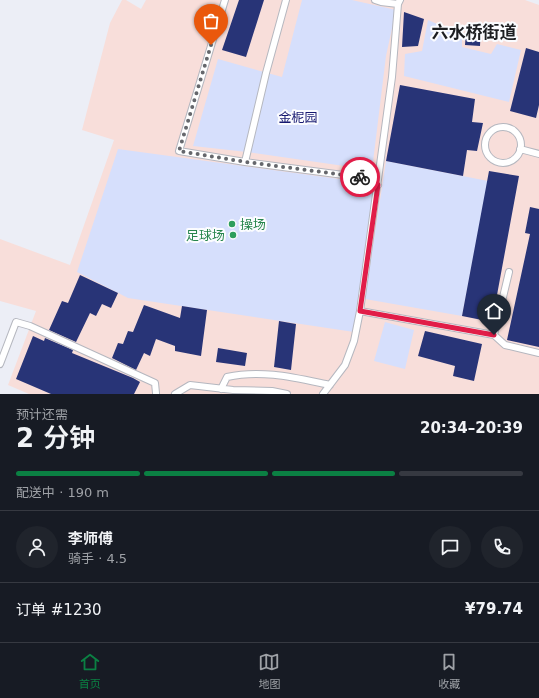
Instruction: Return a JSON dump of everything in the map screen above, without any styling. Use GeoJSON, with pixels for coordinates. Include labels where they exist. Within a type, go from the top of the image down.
{"type":"FeatureCollection","features":[{"type":"Feature","properties":{"kind":"lane"},"geometry":{"type":"LineString","coordinates":[[226,0],[179,151],[246,162],[374,179],[378,185]]}},
{"type":"Feature","properties":{"kind":"lane"},"geometry":{"type":"LineString","coordinates":[[246,162],[266,73],[286,0]]}},
{"type":"Feature","properties":{"kind":"lane"},"geometry":{"type":"LineString","coordinates":[[322,394],[345,365],[354,341],[360,311],[378,185],[392,77],[399,2],[381,2],[375,0]]}},
{"type":"Feature","properties":{"kind":"lane"},"geometry":{"type":"LineString","coordinates":[[497,128],[509,129],[518,137],[520,149],[514,159],[508,162],[496,162],[487,154],[485,150],[486,139],[492,131],[497,128]]}},
{"type":"Feature","properties":{"kind":"lane"},"geometry":{"type":"LineString","coordinates":[[520,149],[539,154]]}},
{"type":"Feature","properties":{"kind":"lane"},"geometry":{"type":"LineString","coordinates":[[494,335],[509,272]]}},
{"type":"Feature","properties":{"kind":"lane"},"geometry":{"type":"LineString","coordinates":[[360,311],[494,335],[505,345],[539,352]]}},
{"type":"Feature","properties":{"kind":"lane"},"geometry":{"type":"LineString","coordinates":[[0,364],[16,322],[30,326],[155,384],[157,394]]}},
{"type":"Feature","properties":{"kind":"lane"},"geometry":{"type":"LineString","coordinates":[[221,389],[227,376],[239,374],[289,376],[330,385]]}},
{"type":"Feature","properties":{"kind":"lane"},"geometry":{"type":"LineString","coordinates":[[175,394],[190,385],[221,389],[272,391],[287,394]]}},
{"type":"Feature","properties":{"kind":"shaded area"},"geometry":{"type":"Polygon","coordinates":[[[122,0],[126,0],[141,9],[146,0],[525,0],[539,5],[539,394],[29,394],[8,385],[36,311],[0,301],[0,239],[70,265],[114,140],[82,130],[110,23],[122,0]]]}},
{"type":"Feature","properties":{"kind":"green space","name":"金柅园"},"geometry":{"type":"Polygon","coordinates":[[[302,0],[352,0],[396,10],[386,56],[372,170],[247,152],[193,146],[218,59],[282,77],[302,0]]]}},
{"type":"Feature","properties":{"kind":"green space"},"geometry":{"type":"Polygon","coordinates":[[[428,20],[462,35],[462,47],[491,54],[497,44],[521,50],[509,102],[404,76],[405,54],[422,51],[428,20]]]}},
{"type":"Feature","properties":{"kind":"green space","name":"操场"},"geometry":{"type":"Polygon","coordinates":[[[118,149],[376,184],[354,332],[128,298],[77,272],[118,149]]]}},
{"type":"Feature","properties":{"kind":"green space"},"geometry":{"type":"Polygon","coordinates":[[[386,161],[488,181],[462,316],[365,299],[386,161]]]}},
{"type":"Feature","properties":{"kind":"green space"},"geometry":{"type":"Polygon","coordinates":[[[385,322],[414,330],[405,369],[374,361],[385,322]]]}},
{"type":"Feature","properties":{"kind":"building"},"geometry":{"type":"Polygon","coordinates":[[[239,0],[264,0],[246,57],[222,50],[239,0]]]}},
{"type":"Feature","properties":{"kind":"building"},"geometry":{"type":"Polygon","coordinates":[[[404,12],[424,19],[418,46],[402,47],[404,12]]]}},
{"type":"Feature","properties":{"kind":"building"},"geometry":{"type":"Polygon","coordinates":[[[473,25],[481,25],[480,46],[465,45],[466,33],[473,25]]]}},
{"type":"Feature","properties":{"kind":"building"},"geometry":{"type":"Polygon","coordinates":[[[526,48],[539,52],[539,105],[536,118],[510,111],[526,48]]]}},
{"type":"Feature","properties":{"kind":"building"},"geometry":{"type":"Polygon","coordinates":[[[400,85],[475,99],[472,122],[483,123],[477,151],[467,150],[463,176],[386,161],[400,85]]]}},
{"type":"Feature","properties":{"kind":"building"},"geometry":{"type":"Polygon","coordinates":[[[489,171],[519,176],[492,322],[462,316],[489,171]]]}},
{"type":"Feature","properties":{"kind":"building"},"geometry":{"type":"Polygon","coordinates":[[[530,207],[539,209],[539,347],[507,340],[530,234],[525,233],[530,207]]]}},
{"type":"Feature","properties":{"kind":"building"},"geometry":{"type":"Polygon","coordinates":[[[80,275],[118,293],[111,308],[102,304],[96,316],[90,313],[76,342],[49,330],[62,301],[68,303],[80,275]]]}},
{"type":"Feature","properties":{"kind":"building"},"geometry":{"type":"Polygon","coordinates":[[[144,305],[180,318],[182,306],[207,310],[201,356],[175,351],[175,346],[156,339],[150,356],[144,353],[136,370],[112,358],[118,343],[123,344],[128,331],[133,332],[144,305]]]}},
{"type":"Feature","properties":{"kind":"building"},"geometry":{"type":"Polygon","coordinates":[[[279,321],[296,324],[291,370],[274,367],[279,321]]]}},
{"type":"Feature","properties":{"kind":"building"},"geometry":{"type":"Polygon","coordinates":[[[425,331],[482,344],[474,381],[453,376],[455,366],[418,356],[425,331]]]}},
{"type":"Feature","properties":{"kind":"building"},"geometry":{"type":"Polygon","coordinates":[[[33,336],[44,341],[45,338],[73,350],[72,353],[140,382],[134,394],[51,394],[16,379],[33,336]]]}},
{"type":"Feature","properties":{"kind":"building"},"geometry":{"type":"Polygon","coordinates":[[[218,348],[247,353],[245,366],[216,362],[218,348]]]}},
{"type":"Feature","properties":{"kind":"way so far"},"geometry":{"type":"LineString","coordinates":[[211,45],[179,151],[246,162],[360,177]]}},
{"type":"Feature","properties":{"kind":"place","name":"操场"},"geometry":{"type":"Point","coordinates":[232,224]}},
{"type":"Feature","properties":{"kind":"place","name":"足球场"},"geometry":{"type":"Point","coordinates":[233,235]}},
{"type":"Feature","properties":{"kind":"district","name":"六水桥街道"},"geometry":{"type":"Point","coordinates":[474,32]}},
{"type":"Feature","properties":{"kind":"route"},"geometry":{"type":"LineString","coordinates":[[360,177],[374,179],[378,185],[360,311],[494,335]]}}]}
